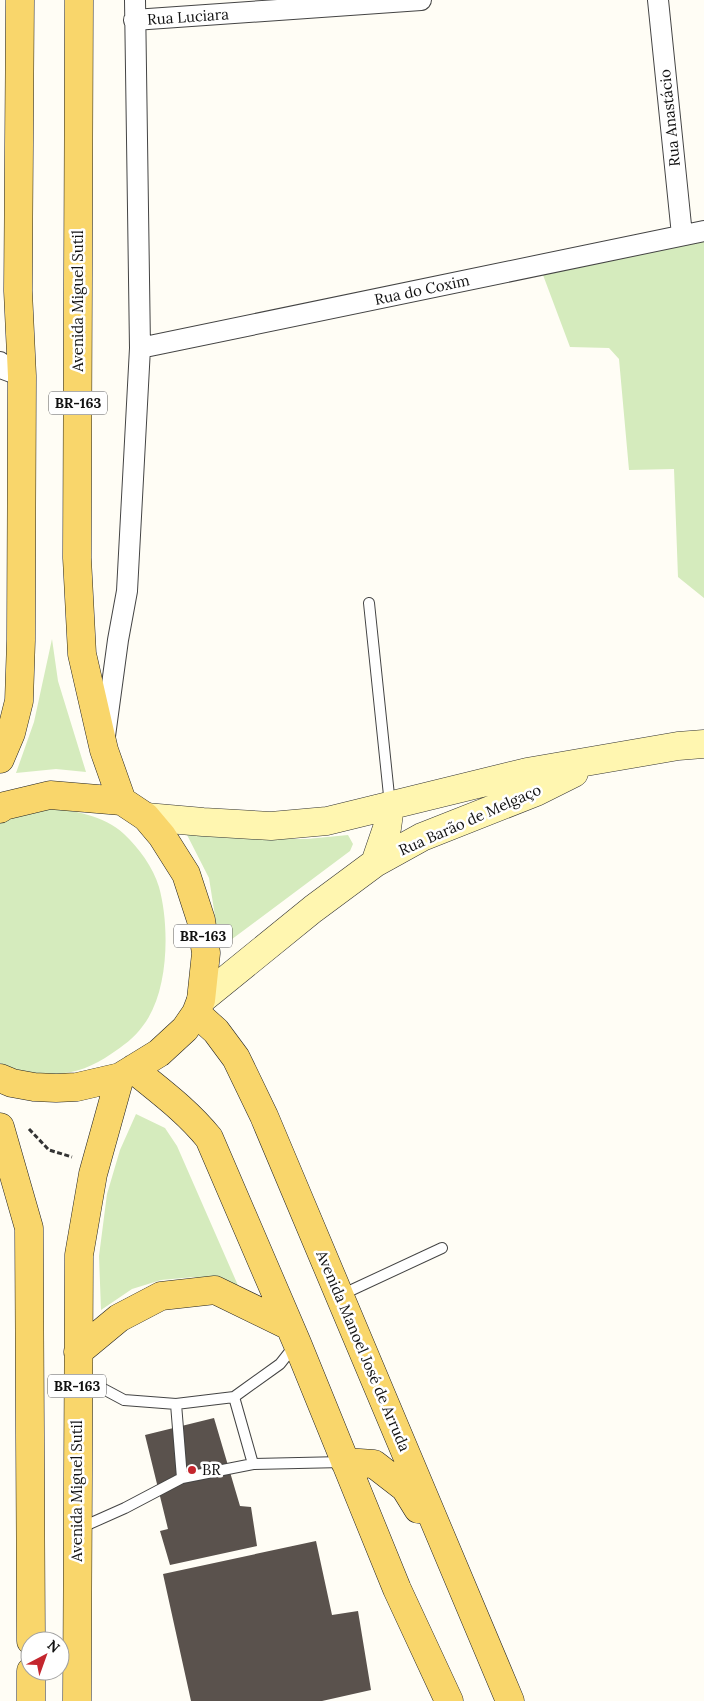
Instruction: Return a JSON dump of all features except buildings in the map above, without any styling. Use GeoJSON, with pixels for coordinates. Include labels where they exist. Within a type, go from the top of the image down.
{"type":"FeatureCollection","features":[{"type":"Feature","properties":{"kind":"main road"},"geometry":{"type":"LineString","coordinates":[[0,759],[10,734],[19,701],[21,640],[6,369],[18,291],[20,0]]}},
{"type":"Feature","properties":{"kind":"main road","name":"Avenida Miguel Sutil"},"geometry":{"type":"LineString","coordinates":[[79,0],[77,558],[82,654],[104,750],[122,801]]}},
{"type":"Feature","properties":{"kind":"main road","name":"BR-163"},"geometry":{"type":"LineString","coordinates":[[0,808],[50,795],[122,801],[146,816],[162,836],[186,874],[201,920],[206,953],[199,1007]]}},
{"type":"Feature","properties":{"kind":"main road"},"geometry":{"type":"LineString","coordinates":[[0,1078],[26,1086],[56,1088],[78,1087],[127,1073],[159,1053],[185,1029],[199,1007]]}},
{"type":"Feature","properties":{"kind":"main road","name":"Avenida Manoel José de Arruda"},"geometry":{"type":"LineString","coordinates":[[199,1007],[236,1058],[264,1116],[510,1701]]}},
{"type":"Feature","properties":{"kind":"main road"},"geometry":{"type":"LineString","coordinates":[[127,1073],[178,1104],[210,1138],[397,1589],[449,1701]]}},
{"type":"Feature","properties":{"kind":"main road","name":"Avenida Miguel Sutil"},"geometry":{"type":"LineString","coordinates":[[77,1701],[79,1256],[96,1164],[127,1073]]}},
{"type":"Feature","properties":{"kind":"main road","name":"BR-163"},"geometry":{"type":"LineString","coordinates":[[0,1129],[29,1228],[31,1631]]}},
{"type":"Feature","properties":{"kind":"main road"},"geometry":{"type":"LineString","coordinates":[[78,1364],[119,1318],[161,1296],[215,1290],[293,1335]]}},
{"type":"Feature","properties":{"kind":"main road"},"geometry":{"type":"LineString","coordinates":[[345,1462],[374,1464],[405,1488],[450,1561]]}},
{"type":"Feature","properties":{"kind":"main road"},"geometry":{"type":"LineString","coordinates":[[31,1681],[31,1701]]}},
{"type":"Feature","properties":{"kind":"street","name":"Avenida Miguel Sutil"},"geometry":{"type":"LineString","coordinates":[[104,750],[126,591],[140,348],[135,0]]}},
{"type":"Feature","properties":{"kind":"street","name":"Rua Luciara"},"geometry":{"type":"LineString","coordinates":[[134,20],[421,0]]}},
{"type":"Feature","properties":{"kind":"street","name":"Rua Anastácio"},"geometry":{"type":"LineString","coordinates":[[658,0],[682,236]]}},
{"type":"Feature","properties":{"kind":"street","name":"Rua do Coxim"},"geometry":{"type":"LineString","coordinates":[[140,348],[704,231]]}},
{"type":"Feature","properties":{"kind":"street","name":"Rua Barão de Melgaço"},"geometry":{"type":"LineString","coordinates":[[146,816],[271,826],[327,821],[527,772],[678,746],[704,744]]}},
{"type":"Feature","properties":{"kind":"street","name":"Rua Barão de Melgaço"},"geometry":{"type":"LineString","coordinates":[[199,1007],[313,909],[375,863],[422,837],[536,792],[603,759]]}},
{"type":"Feature","properties":{"kind":"street"},"geometry":{"type":"LineString","coordinates":[[375,863],[387,828],[390,806]]}},
{"type":"Feature","properties":{"kind":"lane"},"geometry":{"type":"LineString","coordinates":[[369,603],[390,806]]}},
{"type":"Feature","properties":{"kind":"lane"},"geometry":{"type":"LineString","coordinates":[[340,1296],[442,1248]]}},
{"type":"Feature","properties":{"kind":"lane"},"geometry":{"type":"LineString","coordinates":[[78,1364],[124,1400],[176,1404],[234,1397],[280,1364],[293,1335]]}},
{"type":"Feature","properties":{"kind":"lane"},"geometry":{"type":"LineString","coordinates":[[234,1397],[254,1464]]}},
{"type":"Feature","properties":{"kind":"lane"},"geometry":{"type":"LineString","coordinates":[[176,1404],[182,1478]]}},
{"type":"Feature","properties":{"kind":"lane"},"geometry":{"type":"LineString","coordinates":[[77,1529],[126,1508],[182,1478],[254,1464],[345,1462]]}},
{"type":"Feature","properties":{"kind":"path"},"geometry":{"type":"LineString","coordinates":[[0,1129],[20,1119],[49,1150],[96,1164]]}},
{"type":"Feature","properties":{"kind":"green space"},"geometry":{"type":"Polygon","coordinates":[[[704,240],[704,598],[678,577],[674,469],[629,470],[619,359],[609,348],[570,347],[543,275],[704,240]]]}},
{"type":"Feature","properties":{"kind":"green space"},"geometry":{"type":"Polygon","coordinates":[[[52,639],[58,681],[86,772],[56,769],[16,773],[34,722],[52,639]]]}},
{"type":"Feature","properties":{"kind":"green space"},"geometry":{"type":"Polygon","coordinates":[[[46,808],[77,812],[107,822],[124,834],[135,845],[149,865],[159,887],[163,903],[166,940],[165,960],[158,997],[151,1013],[139,1031],[124,1045],[98,1062],[77,1070],[55,1074],[27,1072],[13,1069],[0,1063],[0,819],[46,808]]]}},
{"type":"Feature","properties":{"kind":"green space"},"geometry":{"type":"Polygon","coordinates":[[[185,831],[255,839],[307,839],[348,835],[353,844],[350,851],[220,948],[209,878],[185,831]]]}},
{"type":"Feature","properties":{"kind":"green space"},"geometry":{"type":"Polygon","coordinates":[[[136,1114],[165,1128],[177,1146],[240,1290],[194,1277],[161,1280],[132,1289],[101,1310],[99,1256],[107,1194],[120,1150],[136,1114]]]}},
{"type":"Feature","properties":{"kind":"place","name":"BR"},"geometry":{"type":"Point","coordinates":[192,1470]}}]}
